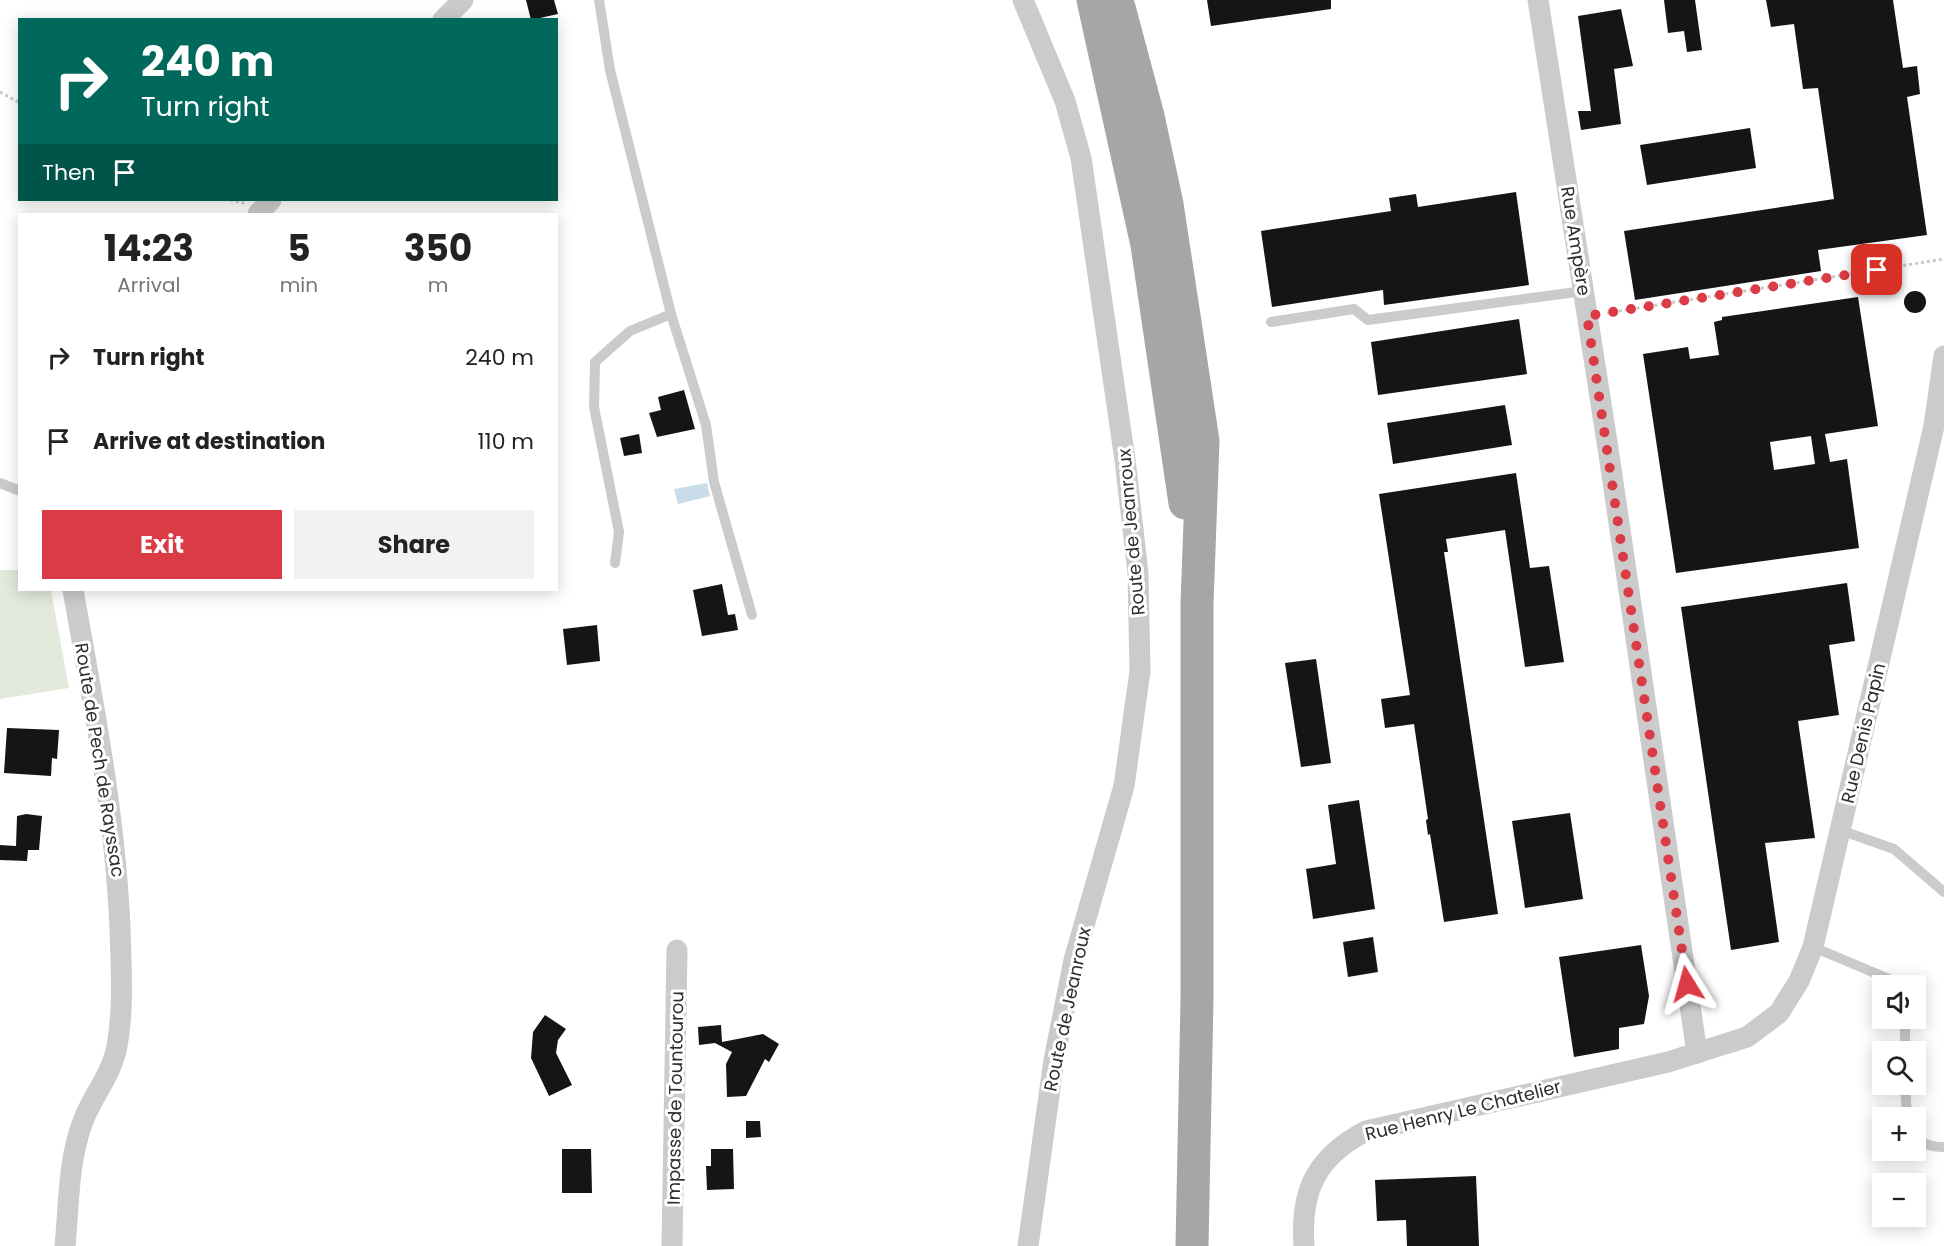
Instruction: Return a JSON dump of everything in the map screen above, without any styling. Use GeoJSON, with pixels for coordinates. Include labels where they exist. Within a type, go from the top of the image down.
{"type":"FeatureCollection","features":[{"type":"Feature","properties":{"kind":"main road"},"geometry":{"type":"LineString","coordinates":[[1094,0],[1147,245],[1176,434],[1197,604]]}},
{"type":"Feature","properties":{"kind":"main road"},"geometry":{"type":"LineString","coordinates":[[1117,0],[1148,116],[1167,204],[1203,441],[1197,604],[1197,999],[1192,1246]]}},
{"type":"Feature","properties":{"kind":"street"},"geometry":{"type":"LineString","coordinates":[[445,18],[463,0]]}},
{"type":"Feature","properties":{"kind":"street","name":"Route de Jeanroux"},"geometry":{"type":"LineString","coordinates":[[1023,0],[1065,101],[1081,158],[1127,471],[1138,573],[1140,660],[1124,786],[1074,960],[1059,1038],[1028,1246]]}},
{"type":"Feature","properties":{"kind":"street"},"geometry":{"type":"LineString","coordinates":[[1129,0],[1152,97],[1148,116]]}},
{"type":"Feature","properties":{"kind":"street","name":"Rue Ampère"},"geometry":{"type":"LineString","coordinates":[[1538,0],[1584,291],[1697,1053]]}},
{"type":"Feature","properties":{"kind":"street"},"geometry":{"type":"LineString","coordinates":[[259,213],[270,201]]}},
{"type":"Feature","properties":{"kind":"street","name":"Rue Denis Papin"},"geometry":{"type":"LineString","coordinates":[[1697,1053],[1747,1037],[1779,1013],[1799,981],[1813,947],[1934,426],[1944,356]]}},
{"type":"Feature","properties":{"kind":"street","name":"Route de Pech de Rayssac"},"geometry":{"type":"LineString","coordinates":[[65,1246],[75,1148],[82,1123],[103,1084],[117,1047],[122,977],[118,882],[110,805],[73,591]]}},
{"type":"Feature","properties":{"kind":"street","name":"Impasse de Tountourou"},"geometry":{"type":"LineString","coordinates":[[672,1246],[676,950]]}},
{"type":"Feature","properties":{"kind":"street","name":"Rue Henry Le Chatelier"},"geometry":{"type":"LineString","coordinates":[[1304,1246],[1302,1218],[1309,1186],[1342,1144],[1366,1131],[1668,1062],[1697,1053]]}},
{"type":"Feature","properties":{"kind":"lane"},"geometry":{"type":"LineString","coordinates":[[599,0],[613,81],[671,314],[706,425],[714,482],[752,615]]}},
{"type":"Feature","properties":{"kind":"lane"},"geometry":{"type":"LineString","coordinates":[[1271,322],[1354,309],[1368,320],[1584,291]]}},
{"type":"Feature","properties":{"kind":"lane"},"geometry":{"type":"LineString","coordinates":[[615,563],[619,532],[594,407],[595,362],[630,331],[671,314]]}},
{"type":"Feature","properties":{"kind":"lane"},"geometry":{"type":"LineString","coordinates":[[0,483],[18,490]]}},
{"type":"Feature","properties":{"kind":"lane"},"geometry":{"type":"LineString","coordinates":[[1840,830],[1894,849],[1944,892]]}},
{"type":"Feature","properties":{"kind":"lane"},"geometry":{"type":"LineString","coordinates":[[1813,947],[1880,975]]}},
{"type":"Feature","properties":{"kind":"lane"},"geometry":{"type":"LineString","coordinates":[[1926,1144],[1944,1147]]}},
{"type":"Feature","properties":{"kind":"path"},"geometry":{"type":"LineString","coordinates":[[0,92],[18,102]]}},
{"type":"Feature","properties":{"kind":"path"},"geometry":{"type":"LineString","coordinates":[[1587,316],[1944,259]]}},
{"type":"Feature","properties":{"kind":"shaded area"},"geometry":{"type":"Polygon","coordinates":[[[0,570],[18,570],[18,591],[51,591],[69,688],[0,699],[0,570]]]}},
{"type":"Feature","properties":{"kind":"water"},"geometry":{"type":"Polygon","coordinates":[[[707,483],[710,496],[678,504],[674,489],[707,483]]]}},
{"type":"Feature","properties":{"kind":"building"},"geometry":{"type":"Polygon","coordinates":[[[526,0],[554,0],[558,14],[530,18],[526,0]]]}},
{"type":"Feature","properties":{"kind":"building"},"geometry":{"type":"Polygon","coordinates":[[[1207,0],[1331,0],[1331,9],[1211,26],[1207,0]]]}},
{"type":"Feature","properties":{"kind":"building"},"geometry":{"type":"Polygon","coordinates":[[[1664,0],[1695,0],[1702,50],[1687,52],[1684,31],[1668,33],[1664,0]]]}},
{"type":"Feature","properties":{"kind":"building"},"geometry":{"type":"Polygon","coordinates":[[[1766,0],[1893,0],[1903,68],[1917,66],[1920,94],[1907,97],[1927,235],[1818,250],[1821,271],[1635,300],[1624,231],[1834,199],[1818,88],[1803,89],[1794,24],[1771,27],[1766,0]]]}},
{"type":"Feature","properties":{"kind":"building"},"geometry":{"type":"Polygon","coordinates":[[[1621,9],[1633,66],[1614,69],[1621,124],[1581,130],[1578,111],[1591,111],[1578,16],[1621,9]]]}},
{"type":"Feature","properties":{"kind":"building"},"geometry":{"type":"Polygon","coordinates":[[[1750,128],[1756,168],[1647,185],[1640,145],[1750,128]]]}},
{"type":"Feature","properties":{"kind":"building"},"geometry":{"type":"Polygon","coordinates":[[[1516,192],[1529,285],[1384,305],[1383,290],[1272,307],[1261,231],[1391,211],[1389,198],[1416,194],[1418,207],[1516,192]]]}},
{"type":"Feature","properties":{"kind":"building"},"geometry":{"type":"Polygon","coordinates":[[[1915,291],[1923,294],[1926,302],[1923,310],[1915,313],[1907,310],[1904,302],[1907,294],[1915,291]]]}},
{"type":"Feature","properties":{"kind":"building"},"geometry":{"type":"Polygon","coordinates":[[[1858,297],[1878,426],[1825,434],[1830,462],[1847,459],[1859,548],[1676,573],[1643,354],[1688,347],[1690,359],[1719,355],[1714,322],[1722,320],[1722,317],[1858,297]],[[1811,436],[1770,442],[1774,470],[1815,464],[1811,436]]]}},
{"type":"Feature","properties":{"kind":"building"},"geometry":{"type":"Polygon","coordinates":[[[1519,319],[1527,374],[1378,395],[1371,342],[1519,319]]]}},
{"type":"Feature","properties":{"kind":"building"},"geometry":{"type":"Polygon","coordinates":[[[684,390],[695,429],[657,437],[649,413],[661,410],[658,397],[684,390]]]}},
{"type":"Feature","properties":{"kind":"building"},"geometry":{"type":"Polygon","coordinates":[[[1505,405],[1512,445],[1393,464],[1387,423],[1505,405]]]}},
{"type":"Feature","properties":{"kind":"building"},"geometry":{"type":"Polygon","coordinates":[[[639,434],[642,453],[624,456],[620,438],[639,434]]]}},
{"type":"Feature","properties":{"kind":"building"},"geometry":{"type":"Polygon","coordinates":[[[1516,473],[1530,568],[1549,566],[1564,662],[1525,667],[1505,530],[1446,539],[1448,552],[1444,552],[1498,914],[1444,922],[1430,834],[1428,835],[1426,820],[1428,819],[1414,724],[1385,728],[1381,699],[1410,695],[1379,494],[1516,473]]]}},
{"type":"Feature","properties":{"kind":"building"},"geometry":{"type":"Polygon","coordinates":[[[1847,583],[1855,641],[1829,645],[1839,715],[1798,721],[1815,838],[1765,843],[1779,942],[1731,950],[1681,607],[1847,583]]]}},
{"type":"Feature","properties":{"kind":"building"},"geometry":{"type":"Polygon","coordinates":[[[722,584],[728,615],[735,614],[738,630],[702,636],[693,590],[722,584]]]}},
{"type":"Feature","properties":{"kind":"building"},"geometry":{"type":"Polygon","coordinates":[[[597,625],[600,661],[567,665],[563,629],[597,625]]]}},
{"type":"Feature","properties":{"kind":"building"},"geometry":{"type":"Polygon","coordinates":[[[1316,659],[1331,763],[1301,767],[1285,663],[1316,659]]]}},
{"type":"Feature","properties":{"kind":"building"},"geometry":{"type":"Polygon","coordinates":[[[7,728],[59,730],[57,759],[52,758],[51,776],[4,773],[7,728]]]}},
{"type":"Feature","properties":{"kind":"building"},"geometry":{"type":"Polygon","coordinates":[[[1359,800],[1375,909],[1313,919],[1306,869],[1336,864],[1328,805],[1359,800]]]}},
{"type":"Feature","properties":{"kind":"building"},"geometry":{"type":"Polygon","coordinates":[[[1570,813],[1583,899],[1525,908],[1512,821],[1570,813]]]}},
{"type":"Feature","properties":{"kind":"building"},"geometry":{"type":"Polygon","coordinates":[[[26,814],[42,816],[39,850],[28,850],[27,861],[0,860],[0,845],[16,846],[17,816],[26,814]]]}},
{"type":"Feature","properties":{"kind":"building"},"geometry":{"type":"Polygon","coordinates":[[[1373,937],[1378,972],[1348,977],[1343,942],[1373,937]]]}},
{"type":"Feature","properties":{"kind":"building"},"geometry":{"type":"Polygon","coordinates":[[[1641,945],[1649,996],[1644,1024],[1619,1028],[1619,1049],[1574,1057],[1559,957],[1641,945]]]}},
{"type":"Feature","properties":{"kind":"building"},"geometry":{"type":"Polygon","coordinates":[[[545,1015],[566,1029],[558,1040],[556,1053],[572,1085],[549,1096],[531,1058],[533,1032],[545,1015]]]}},
{"type":"Feature","properties":{"kind":"building"},"geometry":{"type":"Polygon","coordinates":[[[721,1025],[722,1042],[763,1034],[779,1044],[769,1062],[765,1059],[746,1096],[727,1097],[726,1064],[732,1052],[715,1043],[699,1045],[698,1027],[721,1025]]]}},
{"type":"Feature","properties":{"kind":"building"},"geometry":{"type":"Polygon","coordinates":[[[746,1121],[760,1121],[761,1137],[746,1138],[746,1121]]]}},
{"type":"Feature","properties":{"kind":"building"},"geometry":{"type":"Polygon","coordinates":[[[562,1149],[591,1149],[592,1193],[562,1193],[562,1149]]]}},
{"type":"Feature","properties":{"kind":"building"},"geometry":{"type":"Polygon","coordinates":[[[711,1149],[733,1149],[734,1189],[707,1190],[706,1166],[711,1166],[711,1149]]]}},
{"type":"Feature","properties":{"kind":"building"},"geometry":{"type":"Polygon","coordinates":[[[1476,1176],[1479,1246],[1407,1246],[1406,1220],[1377,1221],[1375,1180],[1476,1176]]]}},
{"type":"Feature","properties":{"kind":"route"},"geometry":{"type":"LineString","coordinates":[[1687,984],[1587,316],[1877,270]]}}]}
